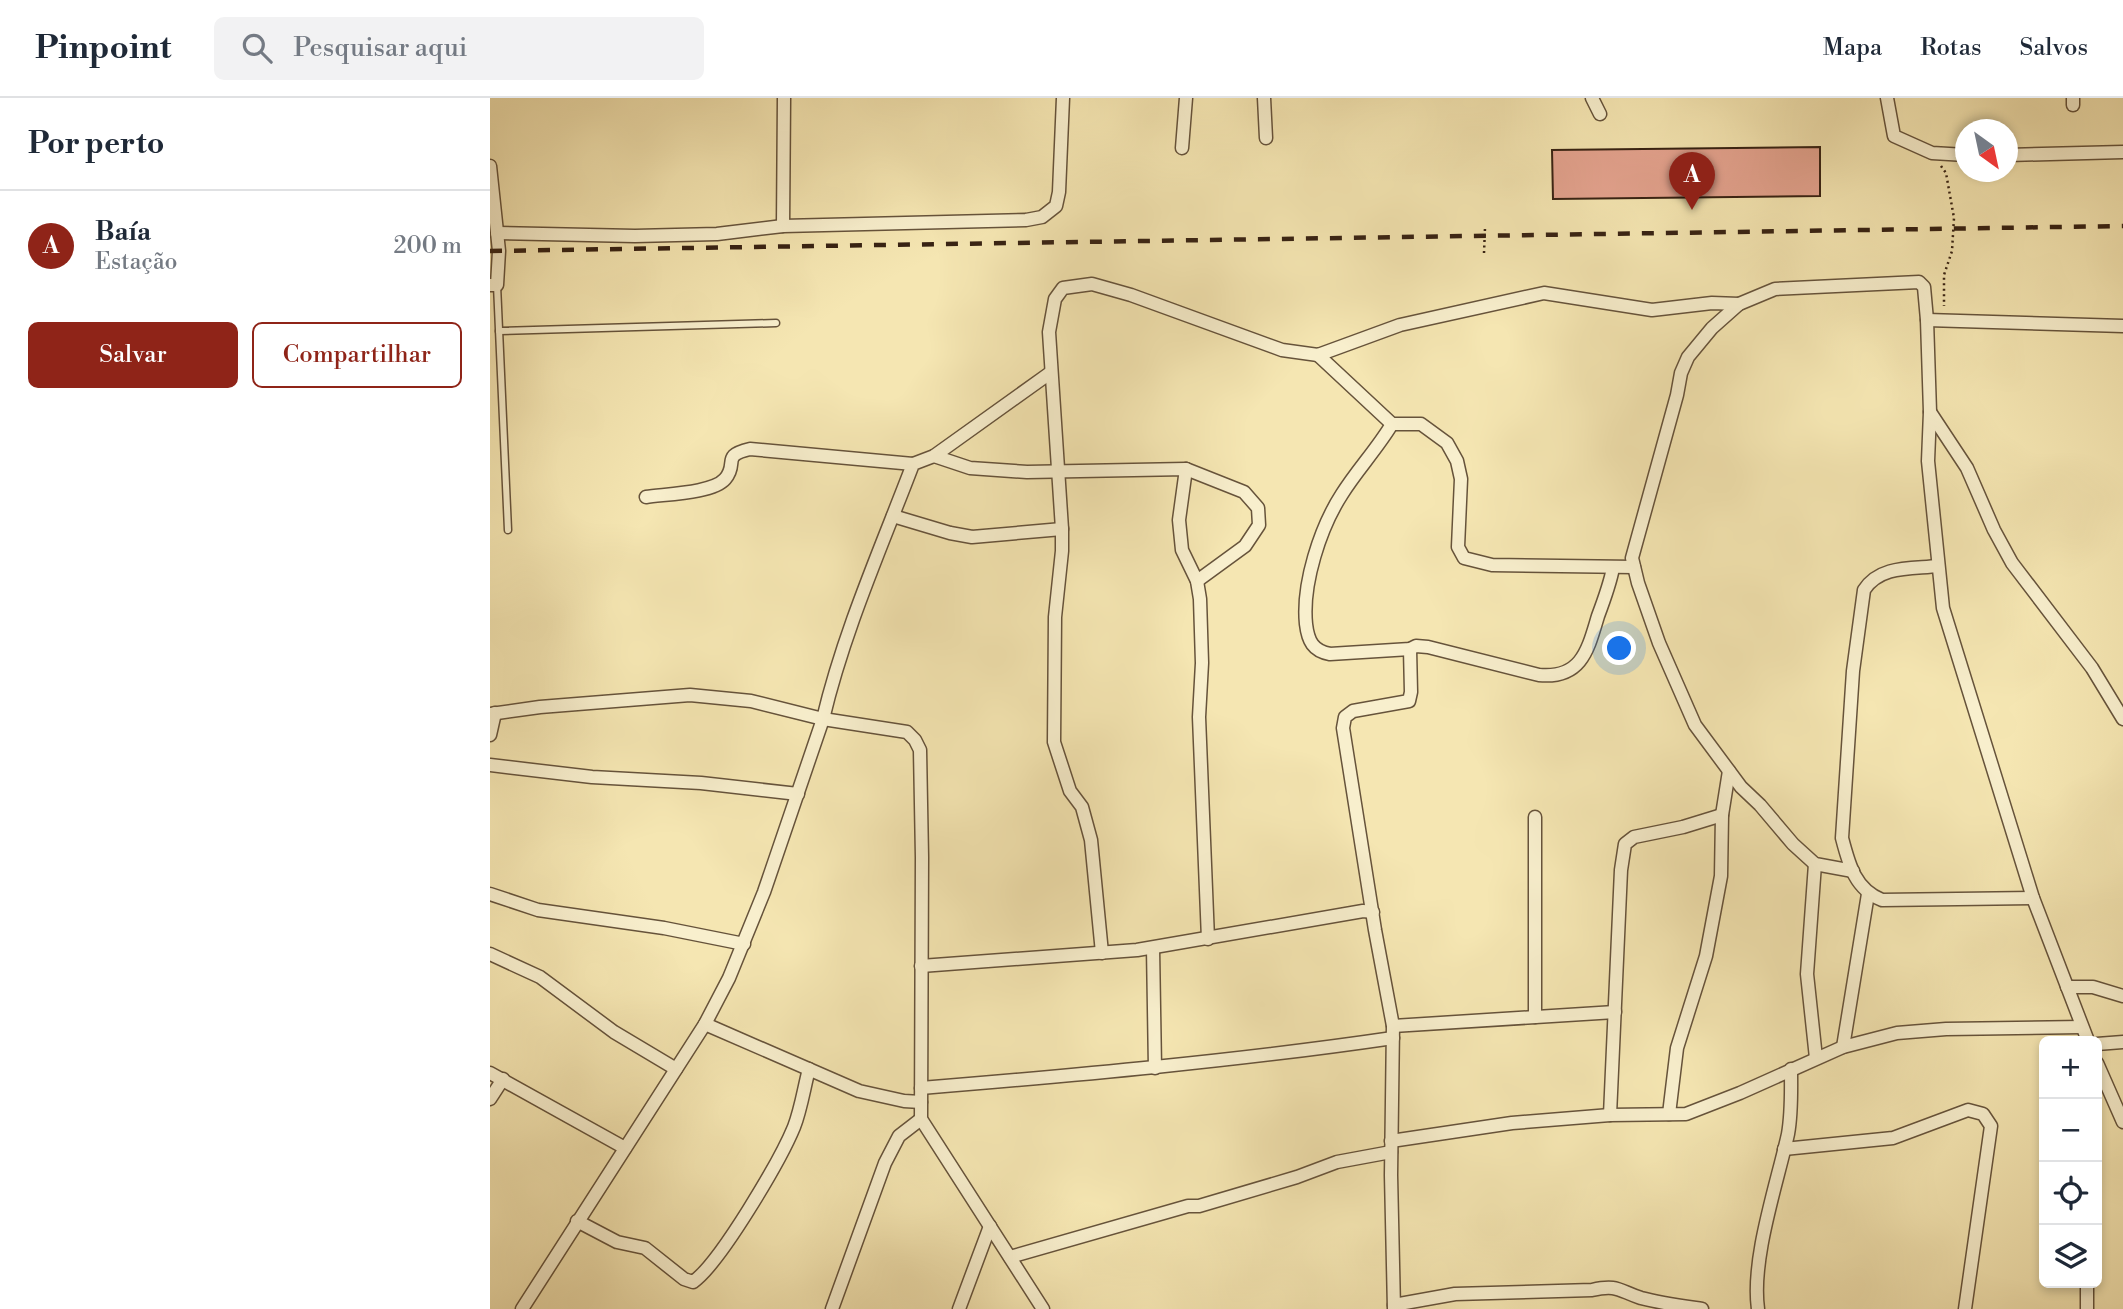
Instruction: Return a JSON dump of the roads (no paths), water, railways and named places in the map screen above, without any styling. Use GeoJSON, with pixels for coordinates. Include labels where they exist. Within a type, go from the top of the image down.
{"type":"FeatureCollection","features":[{"type":"Feature","properties":{"kind":"street"},"geometry":{"type":"LineString","coordinates":[[783,226],[784,98]]}},
{"type":"Feature","properties":{"kind":"street"},"geometry":{"type":"LineString","coordinates":[[496,233],[635,236],[717,233],[783,226],[1026,220],[1042,217],[1056,206],[1059,192],[1063,98]]}},
{"type":"Feature","properties":{"kind":"street"},"geometry":{"type":"LineString","coordinates":[[1182,148],[1186,98]]}},
{"type":"Feature","properties":{"kind":"street"},"geometry":{"type":"LineString","coordinates":[[1264,98],[1266,138]]}},
{"type":"Feature","properties":{"kind":"street"},"geometry":{"type":"LineString","coordinates":[[1592,98],[1600,114]]}},
{"type":"Feature","properties":{"kind":"street"},"geometry":{"type":"LineString","coordinates":[[1887,98],[1894,136],[1932,153],[1955,154]]}},
{"type":"Feature","properties":{"kind":"street"},"geometry":{"type":"LineString","coordinates":[[2018,155],[2123,152]]}},
{"type":"Feature","properties":{"kind":"street"},"geometry":{"type":"LineString","coordinates":[[490,166],[492,206],[499,251],[494,285]]}},
{"type":"Feature","properties":{"kind":"street"},"geometry":{"type":"LineString","coordinates":[[1853,871],[1815,864],[1793,844],[1729,771],[1695,725],[1659,643],[1632,558],[1681,373],[1688,357],[1700,342],[1739,304],[1775,289],[1919,282],[1924,287],[1927,320],[1930,412],[1928,461],[1943,608],[2033,898],[2086,1036]]}},
{"type":"Feature","properties":{"kind":"street"},"geometry":{"type":"LineString","coordinates":[[1101,953],[1091,840],[1082,807],[1070,791],[1054,742],[1055,617],[1062,529],[1049,332],[1055,299],[1063,288],[1092,284],[1131,295],[1282,350],[1318,355],[1400,325],[1544,293],[1652,310],[1712,303],[1739,304]]}},
{"type":"Feature","properties":{"kind":"street"},"geometry":{"type":"LineString","coordinates":[[1927,320],[2123,326]]}},
{"type":"Feature","properties":{"kind":"street"},"geometry":{"type":"LineString","coordinates":[[1318,355],[1392,424],[1421,424],[1447,443],[1457,461],[1461,479],[1458,547],[1465,558],[1492,565],[1634,567]]}},
{"type":"Feature","properties":{"kind":"street"},"geometry":{"type":"LineString","coordinates":[[646,497],[712,487],[725,480],[731,457],[736,452],[750,449],[913,464],[934,456],[1050,373]]}},
{"type":"Feature","properties":{"kind":"street"},"geometry":{"type":"LineString","coordinates":[[1930,412],[1967,468],[1994,530],[2012,563],[2092,668],[2123,719]]}},
{"type":"Feature","properties":{"kind":"street"},"geometry":{"type":"LineString","coordinates":[[1392,424],[1333,509],[1315,555],[1305,612],[1307,635],[1320,652],[1330,654],[1428,647],[1539,675],[1565,673],[1586,655],[1613,568]]}},
{"type":"Feature","properties":{"kind":"street"},"geometry":{"type":"LineString","coordinates":[[934,456],[970,468],[1027,472],[1186,469],[1244,492],[1258,508],[1259,525],[1245,546],[1197,581]]}},
{"type":"Feature","properties":{"kind":"street"},"geometry":{"type":"LineString","coordinates":[[522,1309],[705,1024],[744,944],[824,719],[838,660],[913,464]]}},
{"type":"Feature","properties":{"kind":"street"},"geometry":{"type":"LineString","coordinates":[[1186,469],[1179,520],[1182,550],[1197,581],[1200,610],[1202,663],[1199,717],[1208,939]]}},
{"type":"Feature","properties":{"kind":"street"},"geometry":{"type":"LineString","coordinates":[[893,516],[972,537],[1062,529]]}},
{"type":"Feature","properties":{"kind":"street"},"geometry":{"type":"LineString","coordinates":[[1938,566],[1884,571],[1870,580],[1864,590],[1853,671],[1842,838],[1853,871],[1868,894],[1882,900],[2033,898]]}},
{"type":"Feature","properties":{"kind":"street"},"geometry":{"type":"LineString","coordinates":[[1410,649],[1409,701],[1353,711],[1345,717],[1343,728],[1393,1032],[1391,1147],[1394,1307],[1455,1294],[1592,1290],[1606,1287],[1621,1289],[1639,1297],[1702,1309]]}},
{"type":"Feature","properties":{"kind":"street"},"geometry":{"type":"LineString","coordinates":[[490,735],[492,714],[540,707],[690,695],[751,701],[824,719],[907,732],[915,740],[920,750],[922,857],[921,1119],[1043,1309]]}},
{"type":"Feature","properties":{"kind":"street"},"geometry":{"type":"LineString","coordinates":[[490,765],[592,777],[701,783],[798,794]]}},
{"type":"Feature","properties":{"kind":"street"},"geometry":{"type":"LineString","coordinates":[[1669,1114],[1678,1048],[1706,956],[1721,876],[1722,815],[1729,771]]}},
{"type":"Feature","properties":{"kind":"street"},"geometry":{"type":"LineString","coordinates":[[1610,1115],[1621,870],[1625,844],[1634,837],[1683,827],[1722,815]]}},
{"type":"Feature","properties":{"kind":"street"},"geometry":{"type":"LineString","coordinates":[[1535,817],[1535,1017]]}},
{"type":"Feature","properties":{"kind":"street"},"geometry":{"type":"LineString","coordinates":[[1815,864],[1807,974],[1816,1058]]}},
{"type":"Feature","properties":{"kind":"street"},"geometry":{"type":"LineString","coordinates":[[490,894],[538,910],[664,928],[744,944]]}},
{"type":"Feature","properties":{"kind":"street"},"geometry":{"type":"LineString","coordinates":[[1843,1046],[1868,894]]}},
{"type":"Feature","properties":{"kind":"street"},"geometry":{"type":"LineString","coordinates":[[920,966],[1153,948],[1363,911],[1373,912]]}},
{"type":"Feature","properties":{"kind":"street"},"geometry":{"type":"LineString","coordinates":[[1153,948],[1155,1068]]}},
{"type":"Feature","properties":{"kind":"street"},"geometry":{"type":"LineString","coordinates":[[490,954],[540,977],[614,1032],[676,1069]]}},
{"type":"Feature","properties":{"kind":"street"},"geometry":{"type":"LineString","coordinates":[[2067,987],[2093,988],[2123,996]]}},
{"type":"Feature","properties":{"kind":"street"},"geometry":{"type":"LineString","coordinates":[[921,1088],[1292,1053],[1393,1032],[1535,1017],[1615,1012]]}},
{"type":"Feature","properties":{"kind":"street"},"geometry":{"type":"LineString","coordinates":[[705,1024],[859,1091],[921,1102]]}},
{"type":"Feature","properties":{"kind":"street"},"geometry":{"type":"LineString","coordinates":[[1010,1258],[1188,1206],[1199,1206],[1391,1147],[1513,1123],[1610,1115],[1686,1114],[1740,1093],[1843,1046],[1897,1033],[1946,1029],[2082,1027]]}},
{"type":"Feature","properties":{"kind":"street"},"geometry":{"type":"LineString","coordinates":[[2102,1044],[2123,1042]]}},
{"type":"Feature","properties":{"kind":"street"},"geometry":{"type":"LineString","coordinates":[[577,1221],[617,1242],[645,1248],[684,1279],[693,1282],[703,1275],[716,1257],[776,1164],[794,1126],[809,1069]]}},
{"type":"Feature","properties":{"kind":"street"},"geometry":{"type":"LineString","coordinates":[[1758,1309],[1756,1292],[1764,1239],[1790,1112],[1791,1069]]}},
{"type":"Feature","properties":{"kind":"street"},"geometry":{"type":"LineString","coordinates":[[490,1073],[625,1148]]}},
{"type":"Feature","properties":{"kind":"street"},"geometry":{"type":"LineString","coordinates":[[2102,1074],[2123,1122]]}},
{"type":"Feature","properties":{"kind":"street"},"geometry":{"type":"LineString","coordinates":[[490,1099],[503,1079]]}},
{"type":"Feature","properties":{"kind":"street"},"geometry":{"type":"LineString","coordinates":[[1784,1149],[1893,1138],[1968,1110],[1983,1114],[1991,1126],[1965,1309]]}},
{"type":"Feature","properties":{"kind":"street"},"geometry":{"type":"LineString","coordinates":[[832,1309],[885,1163],[899,1136],[921,1119]]}},
{"type":"Feature","properties":{"kind":"street"},"geometry":{"type":"LineString","coordinates":[[959,1309],[990,1226]]}},
{"type":"Feature","properties":{"kind":"street"},"geometry":{"type":"LineString","coordinates":[[2087,1288],[2087,1309]]}},
{"type":"Feature","properties":{"kind":"lane"},"geometry":{"type":"LineString","coordinates":[[494,285],[499,331],[508,530]]}},
{"type":"Feature","properties":{"kind":"lane"},"geometry":{"type":"LineString","coordinates":[[499,331],[776,323]]}},
{"type":"Feature","properties":{"kind":"railway"},"geometry":{"type":"LineString","coordinates":[[490,251],[2123,226]]}},
{"type":"Feature","properties":{"kind":"place","name":"Baía"},"geometry":{"type":"Point","coordinates":[1692,210]}}]}
